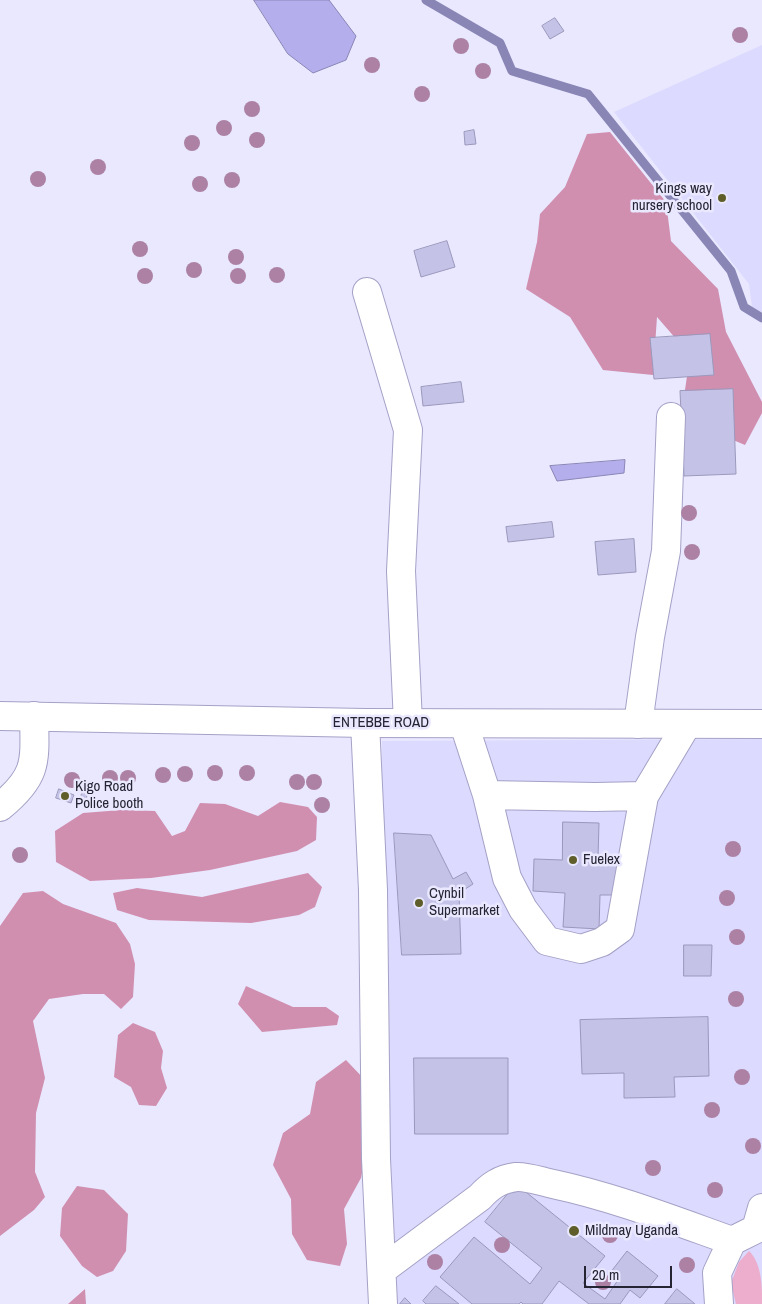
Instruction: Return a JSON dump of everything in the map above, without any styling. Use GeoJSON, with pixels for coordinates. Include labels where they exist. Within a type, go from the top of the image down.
{"type":"FeatureCollection","features":[{"type":"Feature","properties":{"kind":"street"},"geometry":{"type":"LineString","coordinates":[[367,292],[408,430],[401,571],[408,723]]}},
{"type":"Feature","properties":{"kind":"street"},"geometry":{"type":"LineString","coordinates":[[638,724],[650,638],[666,551],[672,417]]}},
{"type":"Feature","properties":{"kind":"street","name":"ENTEBBE ROAD"},"geometry":{"type":"LineString","coordinates":[[0,716],[365,723],[762,724]]}},
{"type":"Feature","properties":{"kind":"street"},"geometry":{"type":"LineString","coordinates":[[0,807],[12,798],[28,780],[35,758],[34,716]]}},
{"type":"Feature","properties":{"kind":"street"},"geometry":{"type":"LineString","coordinates":[[365,723],[373,890],[376,1159],[383,1304]]}},
{"type":"Feature","properties":{"kind":"street"},"geometry":{"type":"LineString","coordinates":[[464,724],[487,795],[506,878],[523,909],[547,941],[581,949],[602,942],[620,929],[644,796],[687,724]]}},
{"type":"Feature","properties":{"kind":"street"},"geometry":{"type":"LineString","coordinates":[[487,795],[644,796]]}},
{"type":"Feature","properties":{"kind":"street"},"geometry":{"type":"LineString","coordinates":[[382,1270],[480,1197],[491,1186],[504,1180],[518,1177],[571,1188],[630,1205],[753,1229],[717,1273],[719,1304]]}},
{"type":"Feature","properties":{"kind":"shaded area"},"geometry":{"type":"Polygon","coordinates":[[[254,0],[329,0],[356,36],[346,60],[313,73],[288,54],[254,0]]]}},
{"type":"Feature","properties":{"kind":"shaded area","name":"Kings way nursery school"},"geometry":{"type":"Polygon","coordinates":[[[762,45],[762,313],[752,307],[749,284],[614,112],[762,45]]]}},
{"type":"Feature","properties":{"kind":"shaded area"},"geometry":{"type":"Polygon","coordinates":[[[610,132],[666,202],[671,241],[718,289],[726,332],[762,402],[762,413],[745,445],[681,418],[690,355],[657,317],[653,375],[603,370],[570,317],[526,289],[537,242],[540,214],[565,187],[587,134],[610,132]]]}},
{"type":"Feature","properties":{"kind":"shaded area"},"geometry":{"type":"Polygon","coordinates":[[[625,460],[624,473],[557,481],[550,466],[625,460]]]}},
{"type":"Feature","properties":{"kind":"shaded area"},"geometry":{"type":"Polygon","coordinates":[[[762,739],[762,1304],[389,1304],[383,1157],[382,741],[762,739]]]}},
{"type":"Feature","properties":{"kind":"shaded area"},"geometry":{"type":"Polygon","coordinates":[[[280,802],[308,807],[317,817],[316,840],[297,851],[210,870],[151,878],[90,881],[56,862],[55,831],[83,813],[121,810],[155,811],[172,836],[185,831],[200,803],[225,804],[258,816],[280,802]]]}},
{"type":"Feature","properties":{"kind":"shaded area"},"geometry":{"type":"Polygon","coordinates":[[[308,873],[322,887],[315,907],[299,915],[251,923],[149,920],[117,910],[113,893],[137,888],[202,897],[308,873]]]}},
{"type":"Feature","properties":{"kind":"shaded area"},"geometry":{"type":"Polygon","coordinates":[[[43,891],[63,904],[116,923],[130,944],[135,964],[133,997],[121,1009],[104,994],[83,994],[49,999],[33,1021],[45,1078],[36,1113],[35,1172],[45,1197],[34,1210],[0,1236],[0,926],[23,893],[43,891]]]}},
{"type":"Feature","properties":{"kind":"shaded area"},"geometry":{"type":"Polygon","coordinates":[[[246,986],[293,1007],[326,1007],[339,1016],[337,1025],[262,1032],[238,1004],[246,986]]]}},
{"type":"Feature","properties":{"kind":"shaded area"},"geometry":{"type":"Polygon","coordinates":[[[133,1023],[155,1032],[163,1051],[161,1068],[167,1088],[156,1106],[139,1105],[131,1087],[114,1077],[118,1035],[133,1023]]]}},
{"type":"Feature","properties":{"kind":"shaded area"},"geometry":{"type":"Polygon","coordinates":[[[346,1060],[365,1080],[368,1144],[361,1178],[344,1209],[347,1244],[340,1266],[307,1260],[292,1234],[291,1199],[273,1165],[283,1133],[310,1114],[316,1082],[346,1060]]]}},
{"type":"Feature","properties":{"kind":"shaded area"},"geometry":{"type":"Polygon","coordinates":[[[77,1186],[104,1190],[128,1214],[126,1251],[113,1271],[97,1277],[82,1266],[60,1236],[62,1208],[77,1186]]]}},
{"type":"Feature","properties":{"kind":"shaded area"},"geometry":{"type":"Polygon","coordinates":[[[749,1251],[757,1262],[759,1269],[762,1304],[736,1304],[731,1283],[739,1262],[749,1251]]]}},
{"type":"Feature","properties":{"kind":"shaded area"},"geometry":{"type":"Polygon","coordinates":[[[85,1289],[86,1304],[68,1304],[85,1289]]]}},
{"type":"Feature","properties":{"kind":"building"},"geometry":{"type":"Polygon","coordinates":[[[555,18],[564,31],[550,39],[542,26],[555,18]]]}},
{"type":"Feature","properties":{"kind":"building"},"geometry":{"type":"Polygon","coordinates":[[[474,130],[476,144],[465,145],[464,132],[474,130]]]}},
{"type":"Feature","properties":{"kind":"building"},"geometry":{"type":"Polygon","coordinates":[[[447,241],[455,267],[421,277],[414,251],[447,241]]]}},
{"type":"Feature","properties":{"kind":"building"},"geometry":{"type":"Polygon","coordinates":[[[710,334],[714,375],[654,379],[650,338],[710,334]]]}},
{"type":"Feature","properties":{"kind":"building"},"geometry":{"type":"Polygon","coordinates":[[[461,382],[464,402],[423,406],[421,387],[461,382]]]}},
{"type":"Feature","properties":{"kind":"building"},"geometry":{"type":"Polygon","coordinates":[[[733,389],[736,474],[684,476],[680,391],[733,389]]]}},
{"type":"Feature","properties":{"kind":"building"},"geometry":{"type":"Polygon","coordinates":[[[552,522],[554,537],[508,542],[506,527],[552,522]]]}},
{"type":"Feature","properties":{"kind":"building"},"geometry":{"type":"Polygon","coordinates":[[[634,539],[636,572],[598,575],[595,542],[634,539]]]}},
{"type":"Feature","properties":{"kind":"building"},"geometry":{"type":"Polygon","coordinates":[[[59,789],[74,795],[71,803],[56,798],[59,789]]]}},
{"type":"Feature","properties":{"kind":"building"},"geometry":{"type":"Polygon","coordinates":[[[82,793],[87,794],[86,802],[80,802],[82,793]]]}},
{"type":"Feature","properties":{"kind":"building"},"geometry":{"type":"Polygon","coordinates":[[[563,822],[599,823],[598,858],[622,859],[621,895],[600,895],[599,929],[563,927],[565,893],[533,891],[534,859],[562,860],[563,822]]]}},
{"type":"Feature","properties":{"kind":"building"},"geometry":{"type":"Polygon","coordinates":[[[394,833],[431,835],[453,879],[466,872],[473,884],[459,893],[461,954],[402,955],[394,833]]]}},
{"type":"Feature","properties":{"kind":"building"},"geometry":{"type":"Polygon","coordinates":[[[684,945],[712,945],[711,976],[684,976],[684,945]]]}},
{"type":"Feature","properties":{"kind":"building"},"geometry":{"type":"Polygon","coordinates":[[[708,1017],[709,1076],[674,1077],[675,1097],[624,1098],[624,1073],[582,1074],[580,1020],[708,1017]]]}},
{"type":"Feature","properties":{"kind":"building"},"geometry":{"type":"Polygon","coordinates":[[[414,1058],[508,1058],[508,1134],[415,1134],[414,1058]]]}},
{"type":"Feature","properties":{"kind":"building"},"geometry":{"type":"Polygon","coordinates":[[[516,1184],[605,1256],[583,1283],[605,1299],[618,1280],[610,1273],[627,1251],[658,1276],[640,1298],[630,1290],[620,1304],[589,1304],[559,1281],[542,1304],[523,1304],[521,1302],[519,1304],[472,1304],[440,1277],[474,1237],[530,1284],[542,1268],[485,1222],[516,1184]]]}},
{"type":"Feature","properties":{"kind":"building"},"geometry":{"type":"Polygon","coordinates":[[[436,1286],[459,1304],[426,1304],[423,1301],[436,1286]]]}},
{"type":"Feature","properties":{"kind":"building"},"geometry":{"type":"Polygon","coordinates":[[[677,1289],[695,1304],[665,1304],[677,1289]]]}},
{"type":"Feature","properties":{"kind":"building"},"geometry":{"type":"Polygon","coordinates":[[[405,1298],[411,1304],[400,1304],[405,1298]]]}},
{"type":"Feature","properties":{"kind":"waterway"},"geometry":{"type":"LineString","coordinates":[[426,0],[500,43],[512,71],[588,94],[731,271],[744,307],[762,318]]}},
{"type":"Feature","properties":{"kind":"place","name":"Kings way nursery school"},"geometry":{"type":"Point","coordinates":[722,198]}},
{"type":"Feature","properties":{"kind":"place","name":"Kigo Road Police booth"},"geometry":{"type":"Point","coordinates":[65,796]}},
{"type":"Feature","properties":{"kind":"place","name":"Fuelex"},"geometry":{"type":"Point","coordinates":[573,860]}},
{"type":"Feature","properties":{"kind":"place","name":"Cynbil Supermarket"},"geometry":{"type":"Point","coordinates":[419,903]}},
{"type":"Feature","properties":{"kind":"place","name":"Mildmay Uganda"},"geometry":{"type":"Point","coordinates":[574,1231]}}]}
